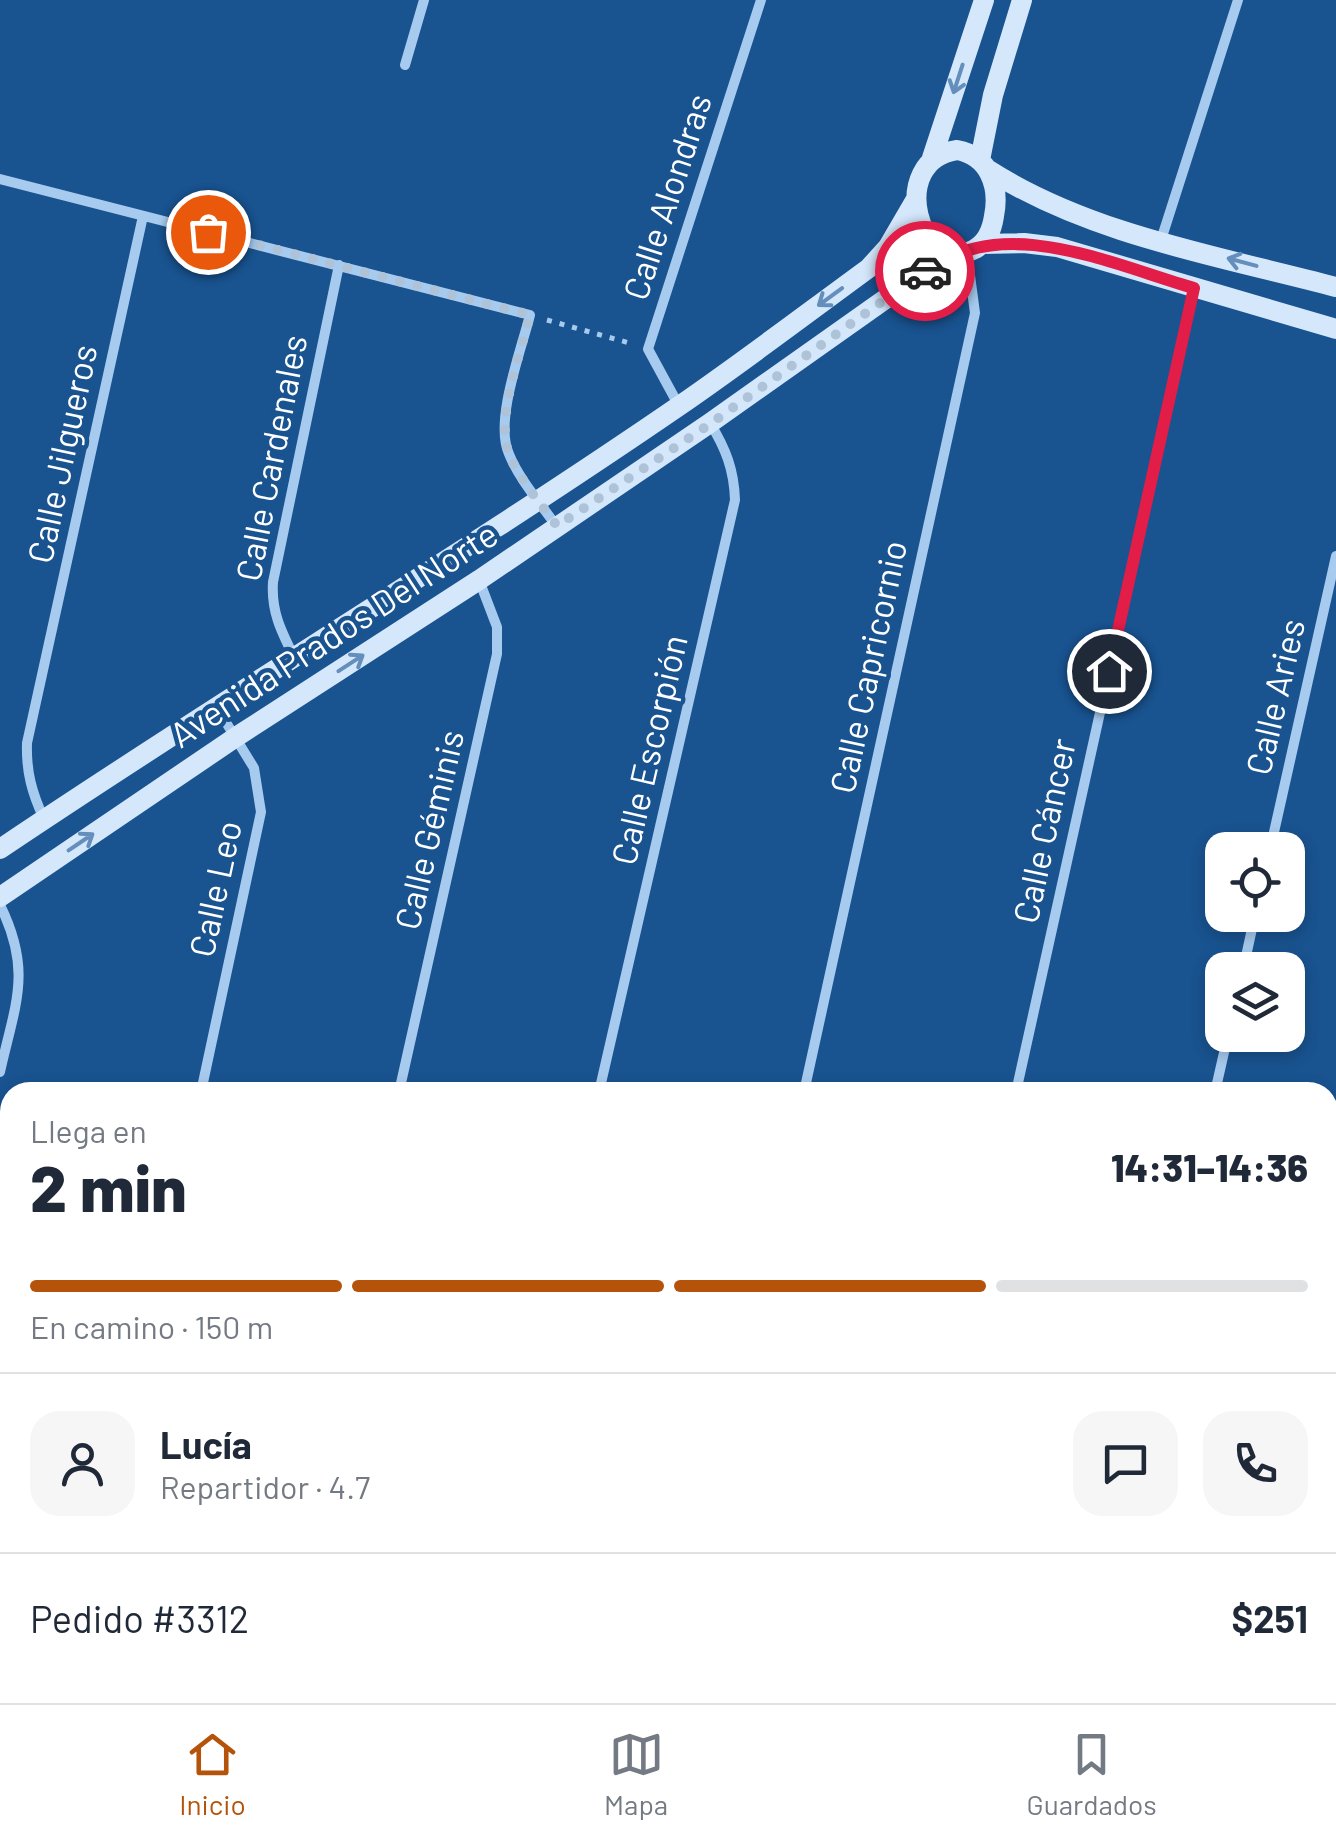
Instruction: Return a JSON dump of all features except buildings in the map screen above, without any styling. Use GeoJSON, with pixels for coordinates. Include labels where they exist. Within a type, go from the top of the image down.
{"type":"FeatureCollection","features":[{"type":"Feature","properties":{"kind":"main road"},"geometry":{"type":"LineString","coordinates":[[984,0],[916,200],[918,218],[935,245],[966,250],[1024,242],[1058,248],[1336,329]]}},
{"type":"Feature","properties":{"kind":"main road"},"geometry":{"type":"LineString","coordinates":[[966,250],[995,214],[996,195],[984,164],[998,76],[1022,0]]}},
{"type":"Feature","properties":{"kind":"main road"},"geometry":{"type":"LineString","coordinates":[[932,158],[944,152],[970,152],[1052,206],[1336,287]]}},
{"type":"Feature","properties":{"kind":"main road","name":"Avenida Prados Del Norte"},"geometry":{"type":"LineString","coordinates":[[0,849],[679,406],[869,268],[888,247],[916,200]]}},
{"type":"Feature","properties":{"kind":"main road","name":"Avenida Prados Del Norte"},"geometry":{"type":"LineString","coordinates":[[0,897],[236,737],[479,580],[966,250]]}},
{"type":"Feature","properties":{"kind":"street"},"geometry":{"type":"LineString","coordinates":[[405,64],[424,0]]}},
{"type":"Feature","properties":{"kind":"street","name":"Calle Alondras"},"geometry":{"type":"LineString","coordinates":[[679,406],[648,348],[761,0]]}},
{"type":"Feature","properties":{"kind":"street"},"geometry":{"type":"LineString","coordinates":[[1161,240],[1238,0]]}},
{"type":"Feature","properties":{"kind":"street"},"geometry":{"type":"LineString","coordinates":[[0,179],[530,315],[505,418],[504,438],[509,456],[557,526]]}},
{"type":"Feature","properties":{"kind":"street","name":"Calle Jilgueros"},"geometry":{"type":"LineString","coordinates":[[44,819],[26,767],[27,743],[143,216]]}},
{"type":"Feature","properties":{"kind":"street","name":"Calle Capricornio"},"geometry":{"type":"LineString","coordinates":[[806,1082],[976,314],[966,250]]}},
{"type":"Feature","properties":{"kind":"street","name":"Calle Cardenales"},"geometry":{"type":"LineString","coordinates":[[294,658],[271,602],[273,582],[340,265]]}},
{"type":"Feature","properties":{"kind":"street","name":"Calle Cáncer"},"geometry":{"type":"LineString","coordinates":[[1018,1082],[1194,288]]}},
{"type":"Feature","properties":{"kind":"street","name":"Calle Escorpión"},"geometry":{"type":"LineString","coordinates":[[600,1082],[736,500],[734,475],[725,447],[710,424]]}},
{"type":"Feature","properties":{"kind":"street","name":"Calle Aries"},"geometry":{"type":"LineString","coordinates":[[1274,832],[1336,556]]}},
{"type":"Feature","properties":{"kind":"street","name":"Calle Géminis"},"geometry":{"type":"LineString","coordinates":[[402,1082],[498,654],[498,627],[479,580]]}},
{"type":"Feature","properties":{"kind":"street","name":"Calle Leo"},"geometry":{"type":"LineString","coordinates":[[203,1082],[261,812],[254,768],[216,705]]}},
{"type":"Feature","properties":{"kind":"street"},"geometry":{"type":"LineString","coordinates":[[0,905],[19,952],[21,974],[0,1072]]}},
{"type":"Feature","properties":{"kind":"street"},"geometry":{"type":"LineString","coordinates":[[1217,1082],[1224,1052]]}},
{"type":"Feature","properties":{"kind":"path"},"geometry":{"type":"LineString","coordinates":[[530,315],[648,348]]}},
{"type":"Feature","properties":{"kind":"way so far"},"geometry":{"type":"LineString","coordinates":[[208,232],[530,315],[505,418],[504,438],[509,456],[557,526],[710,424],[925,271]]}},
{"type":"Feature","properties":{"kind":"route"},"geometry":{"type":"LineString","coordinates":[[925,271],[949,254],[967,253],[983,244],[1024,242],[1058,248],[1194,288],[1109,671]]}}]}
